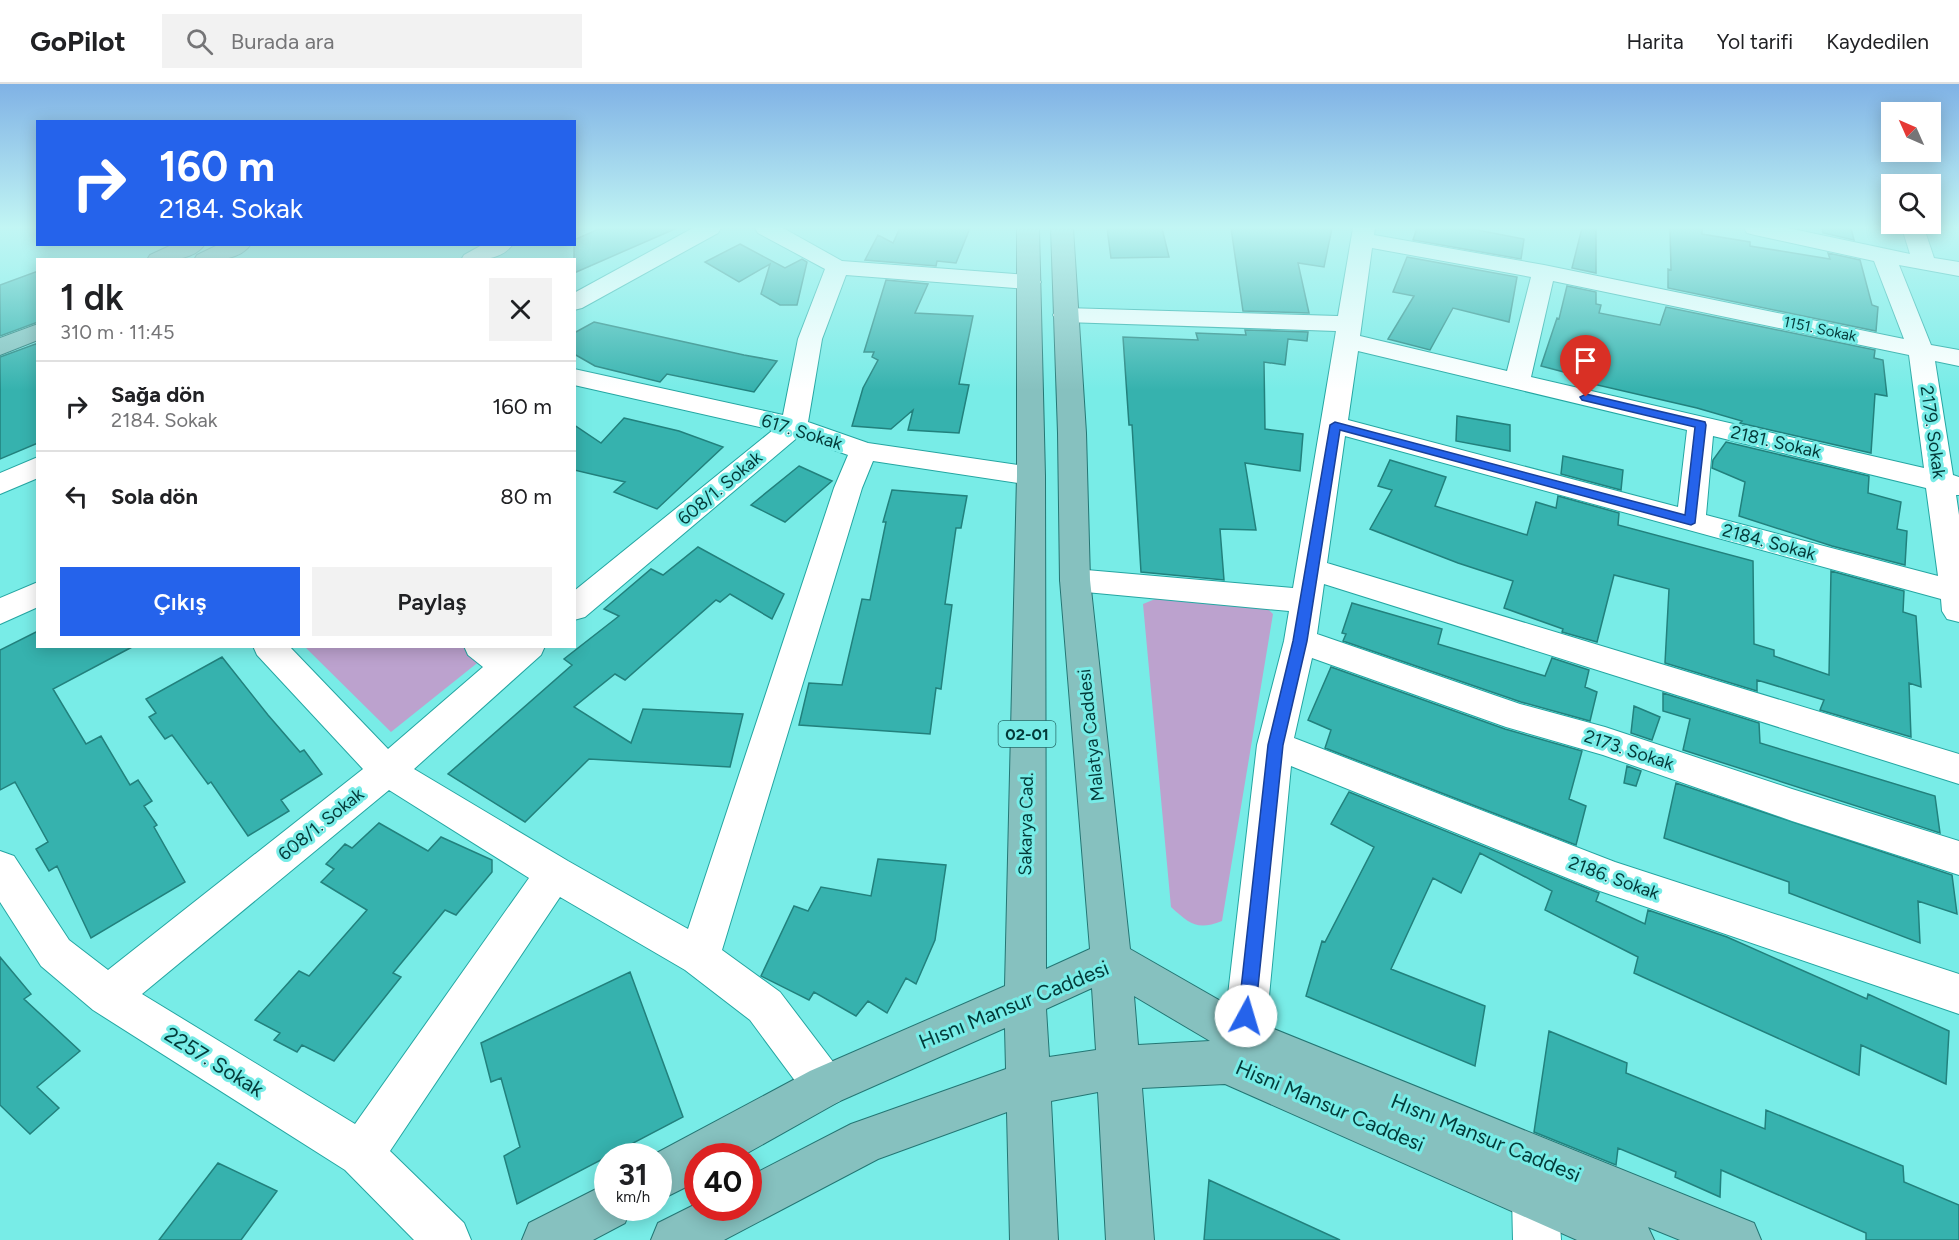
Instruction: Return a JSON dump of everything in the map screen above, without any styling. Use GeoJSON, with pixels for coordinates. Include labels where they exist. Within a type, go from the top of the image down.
{"type":"FeatureCollection","features":[{"type":"Feature","properties":{"kind":"main road","name":"Sakarya Cad."},"geometry":{"type":"LineString","coordinates":[[1029,282],[1031,476],[1025,996],[1034,1240]]}},
{"type":"Feature","properties":{"kind":"main road","name":"Malatya Caddesi"},"geometry":{"type":"LineString","coordinates":[[1064,282],[1072,433],[1075,579],[1112,960],[1130,1240]]}},
{"type":"Feature","properties":{"kind":"main road"},"geometry":{"type":"LineString","coordinates":[[0,326],[36,311]]}},
{"type":"Feature","properties":{"kind":"main road"},"geometry":{"type":"LineString","coordinates":[[0,347],[36,332]]}},
{"type":"Feature","properties":{"kind":"main road","name":"Hısnı Mansur Caddesi"},"geometry":{"type":"LineString","coordinates":[[672,1170],[825,1086],[1025,996],[1112,960],[1244,1038],[1737,1240]]}},
{"type":"Feature","properties":{"kind":"main road","name":"Hisni Mansur Caddesi"},"geometry":{"type":"LineString","coordinates":[[762,1195],[867,1140],[1027,1083],[1120,1067],[1226,1062],[1536,1218],[1630,1240]]}},
{"type":"Feature","properties":{"kind":"main road"},"geometry":{"type":"LineString","coordinates":[[546,1240],[594,1214]]}},
{"type":"Feature","properties":{"kind":"main road"},"geometry":{"type":"LineString","coordinates":[[675,1240],[712,1221]]}},
{"type":"Feature","properties":{"kind":"street"},"geometry":{"type":"LineString","coordinates":[[576,302],[612,282]]}},
{"type":"Feature","properties":{"kind":"street"},"geometry":{"type":"LineString","coordinates":[[794,426],[810,339],[831,282]]}},
{"type":"Feature","properties":{"kind":"street"},"geometry":{"type":"LineString","coordinates":[[1244,1038],[1275,745],[1300,641],[1356,282]]}},
{"type":"Feature","properties":{"kind":"street"},"geometry":{"type":"LineString","coordinates":[[1516,381],[1541,282]]}},
{"type":"Feature","properties":{"kind":"street","name":"1151. Sokak"},"geometry":{"type":"LineString","coordinates":[[1592,282],[1959,358]]}},
{"type":"Feature","properties":{"kind":"street","name":"2179. Sokak"},"geometry":{"type":"LineString","coordinates":[[1894,282],[1921,350],[1949,483],[1958,600]]}},
{"type":"Feature","properties":{"kind":"street","name":"2181. Sokak"},"geometry":{"type":"LineString","coordinates":[[1065,315],[1349,332],[1516,381],[1949,483]]}},
{"type":"Feature","properties":{"kind":"street","name":"617. Sokak"},"geometry":{"type":"LineString","coordinates":[[576,377],[794,426],[864,452],[1031,476]]}},
{"type":"Feature","properties":{"kind":"street","name":"2184. Sokak"},"geometry":{"type":"LineString","coordinates":[[1335,425],[1691,520],[1958,600]]}},
{"type":"Feature","properties":{"kind":"street"},"geometry":{"type":"LineString","coordinates":[[1691,520],[1701,425]]}},
{"type":"Feature","properties":{"kind":"street","name":"608/1. Sokak"},"geometry":{"type":"LineString","coordinates":[[576,607],[794,426]]}},
{"type":"Feature","properties":{"kind":"street"},"geometry":{"type":"LineString","coordinates":[[699,957],[848,488],[864,452]]}},
{"type":"Feature","properties":{"kind":"street"},"geometry":{"type":"LineString","coordinates":[[0,485],[36,467]]}},
{"type":"Feature","properties":{"kind":"street"},"geometry":{"type":"LineString","coordinates":[[1311,569],[1959,769]]}},
{"type":"Feature","properties":{"kind":"street"},"geometry":{"type":"LineString","coordinates":[[1075,579],[1306,601]]}},
{"type":"Feature","properties":{"kind":"street"},"geometry":{"type":"LineString","coordinates":[[0,612],[36,594]]}},
{"type":"Feature","properties":{"kind":"street","name":"2173. Sokak"},"geometry":{"type":"LineString","coordinates":[[1300,641],[1518,717],[1605,741],[1792,805],[1959,858]]}},
{"type":"Feature","properties":{"kind":"street"},"geometry":{"type":"LineString","coordinates":[[271,648],[387,771],[554,873],[699,957],[765,1006],[825,1086]]}},
{"type":"Feature","properties":{"kind":"street","name":"608/1. Sokak"},"geometry":{"type":"LineString","coordinates":[[108,996],[387,771],[504,654]]}},
{"type":"Feature","properties":{"kind":"street","name":"2186. Sokak"},"geometry":{"type":"LineString","coordinates":[[1275,745],[1611,878],[1959,994]]}},
{"type":"Feature","properties":{"kind":"street","name":"2257. Sokak"},"geometry":{"type":"LineString","coordinates":[[0,868],[55,953],[108,996],[361,1154],[447,1240]]}},
{"type":"Feature","properties":{"kind":"street"},"geometry":{"type":"LineString","coordinates":[[361,1154],[554,873]]}},
{"type":"Feature","properties":{"kind":"shaded area"},"geometry":{"type":"Polygon","coordinates":[[[1165,595],[1261,602],[1273,614],[1222,921],[1206,925],[1189,922],[1171,907],[1143,604],[1165,595]]]}},
{"type":"Feature","properties":{"kind":"shaded area"},"geometry":{"type":"Polygon","coordinates":[[[306,648],[466,648],[481,660],[391,732],[306,648]]]}},
{"type":"Feature","properties":{"kind":"building"},"geometry":{"type":"Polygon","coordinates":[[[8,282],[36,282],[36,323],[0,336],[0,285],[8,282]]]}},
{"type":"Feature","properties":{"kind":"building"},"geometry":{"type":"Polygon","coordinates":[[[765,282],[802,282],[797,305],[780,305],[761,294],[765,282]]]}},
{"type":"Feature","properties":{"kind":"building"},"geometry":{"type":"Polygon","coordinates":[[[885,282],[928,284],[915,313],[973,316],[959,384],[969,385],[959,433],[908,430],[913,410],[891,429],[852,426],[863,388],[878,360],[872,357],[874,352],[864,352],[885,282]]]}},
{"type":"Feature","properties":{"kind":"building"},"geometry":{"type":"Polygon","coordinates":[[[1239,282],[1302,282],[1309,313],[1243,311],[1239,282]]]}},
{"type":"Feature","properties":{"kind":"building"},"geometry":{"type":"Polygon","coordinates":[[[1397,282],[1516,282],[1509,322],[1453,308],[1430,350],[1388,339],[1414,296],[1393,292],[1397,282]]]}},
{"type":"Feature","properties":{"kind":"building"},"geometry":{"type":"Polygon","coordinates":[[[1668,282],[1866,282],[1872,305],[1878,307],[1876,331],[1668,288],[1668,282]]]}},
{"type":"Feature","properties":{"kind":"building"},"geometry":{"type":"Polygon","coordinates":[[[1567,286],[1596,292],[1596,304],[1601,305],[1599,313],[1660,325],[1666,307],[1875,350],[1874,358],[1883,360],[1887,396],[1875,394],[1871,453],[1740,423],[1742,421],[1697,408],[1593,384],[1594,380],[1541,366],[1557,318],[1559,319],[1567,286]]]}},
{"type":"Feature","properties":{"kind":"building"},"geometry":{"type":"Polygon","coordinates":[[[594,322],[777,361],[754,392],[667,374],[660,382],[595,366],[576,355],[576,332],[594,322]]]}},
{"type":"Feature","properties":{"kind":"building"},"geometry":{"type":"Polygon","coordinates":[[[1245,330],[1308,332],[1307,341],[1288,339],[1285,365],[1264,362],[1265,429],[1303,434],[1300,471],[1245,463],[1256,530],[1220,529],[1224,580],[1141,572],[1132,425],[1129,425],[1123,337],[1198,340],[1196,333],[1246,335],[1245,330]]]}},
{"type":"Feature","properties":{"kind":"building"},"geometry":{"type":"Polygon","coordinates":[[[36,344],[36,444],[0,459],[0,357],[36,344]]]}},
{"type":"Feature","properties":{"kind":"building"},"geometry":{"type":"Polygon","coordinates":[[[1457,416],[1510,425],[1510,451],[1456,441],[1457,416]]]}},
{"type":"Feature","properties":{"kind":"building"},"geometry":{"type":"Polygon","coordinates":[[[624,418],[679,431],[723,447],[657,509],[614,492],[625,482],[576,470],[576,426],[601,443],[624,418]]]}},
{"type":"Feature","properties":{"kind":"building"},"geometry":{"type":"Polygon","coordinates":[[[1726,442],[1869,476],[1868,493],[1901,502],[1897,529],[1907,531],[1905,565],[1832,546],[1739,516],[1745,482],[1712,468],[1713,460],[1726,442]]]}},
{"type":"Feature","properties":{"kind":"building"},"geometry":{"type":"Polygon","coordinates":[[[1563,456],[1623,470],[1621,490],[1561,474],[1563,456]]]}},
{"type":"Feature","properties":{"kind":"building"},"geometry":{"type":"Polygon","coordinates":[[[1390,460],[1446,477],[1435,506],[1527,535],[1536,502],[1556,508],[1558,496],[1619,513],[1618,525],[1753,561],[1754,644],[1774,650],[1774,656],[1829,675],[1831,571],[1904,591],[1903,612],[1916,616],[1921,687],[1909,683],[1911,737],[1820,710],[1824,700],[1757,680],[1757,691],[1665,663],[1669,589],[1614,575],[1597,642],[1562,632],[1563,629],[1504,608],[1513,581],[1458,563],[1370,529],[1392,490],[1378,486],[1390,460]]]}},
{"type":"Feature","properties":{"kind":"building"},"geometry":{"type":"Polygon","coordinates":[[[799,466],[832,481],[785,522],[751,505],[799,466]]]}},
{"type":"Feature","properties":{"kind":"building"},"geometry":{"type":"Polygon","coordinates":[[[892,490],[967,496],[961,528],[956,528],[945,604],[952,605],[941,689],[936,688],[930,734],[799,725],[809,683],[842,685],[862,599],[870,600],[886,522],[883,522],[892,490]]]}},
{"type":"Feature","properties":{"kind":"building"},"geometry":{"type":"Polygon","coordinates":[[[698,547],[784,594],[772,619],[730,594],[720,602],[716,600],[625,680],[615,674],[574,707],[631,743],[643,709],[743,714],[730,767],[589,759],[525,822],[448,774],[572,665],[564,659],[619,616],[604,609],[651,569],[663,575],[698,547]]]}},
{"type":"Feature","properties":{"kind":"building"},"geometry":{"type":"Polygon","coordinates":[[[1352,603],[1442,629],[1438,644],[1545,676],[1552,658],[1589,670],[1585,687],[1597,692],[1590,721],[1521,702],[1343,641],[1346,634],[1342,633],[1352,603]]]}},
{"type":"Feature","properties":{"kind":"building"},"geometry":{"type":"Polygon","coordinates":[[[36,632],[36,648],[130,648],[53,689],[86,744],[101,736],[130,785],[138,780],[152,801],[144,806],[157,825],[154,827],[185,882],[91,938],[57,866],[49,871],[36,849],[48,842],[15,782],[0,790],[0,650],[36,632]]]}},
{"type":"Feature","properties":{"kind":"building"},"geometry":{"type":"Polygon","coordinates":[[[222,657],[268,715],[300,752],[304,750],[322,774],[281,800],[289,811],[248,836],[211,782],[208,784],[172,735],[165,739],[149,717],[156,713],[146,699],[222,657]]]}},
{"type":"Feature","properties":{"kind":"building"},"geometry":{"type":"Polygon","coordinates":[[[1331,667],[1505,729],[1582,751],[1569,799],[1586,806],[1576,845],[1325,748],[1331,730],[1308,720],[1331,667]]]}},
{"type":"Feature","properties":{"kind":"building"},"geometry":{"type":"Polygon","coordinates":[[[1663,693],[1759,723],[1760,743],[1935,796],[1940,833],[1683,750],[1690,719],[1663,711],[1663,693]]]}},
{"type":"Feature","properties":{"kind":"building"},"geometry":{"type":"Polygon","coordinates":[[[1634,706],[1660,717],[1652,740],[1631,733],[1634,706]]]}},
{"type":"Feature","properties":{"kind":"building"},"geometry":{"type":"Polygon","coordinates":[[[1627,766],[1641,771],[1636,786],[1624,783],[1627,766]]]}},
{"type":"Feature","properties":{"kind":"building"},"geometry":{"type":"Polygon","coordinates":[[[1676,783],[1952,875],[1957,914],[1918,901],[1920,943],[1789,893],[1789,882],[1664,838],[1676,783]]]}},
{"type":"Feature","properties":{"kind":"building"},"geometry":{"type":"Polygon","coordinates":[[[1349,792],[1599,893],[1596,901],[1645,924],[1648,910],[1727,937],[1867,999],[1868,994],[1949,1031],[1946,1084],[1861,1045],[1859,1075],[1634,973],[1638,957],[1545,910],[1552,891],[1480,853],[1461,893],[1433,878],[1391,969],[1485,1006],[1475,1066],[1306,996],[1322,941],[1325,942],[1374,847],[1331,824],[1349,792]]]}},
{"type":"Feature","properties":{"kind":"building"},"geometry":{"type":"Polygon","coordinates":[[[379,823],[428,851],[441,837],[492,860],[492,872],[456,915],[445,910],[393,973],[401,977],[334,1061],[302,1045],[297,1052],[274,1040],[280,1033],[255,1020],[299,971],[309,976],[367,910],[321,882],[334,869],[326,864],[345,844],[352,848],[379,823]]]}},
{"type":"Feature","properties":{"kind":"building"},"geometry":{"type":"Polygon","coordinates":[[[878,859],[946,865],[935,940],[916,984],[906,978],[887,1013],[868,1001],[856,1016],[814,992],[809,1000],[761,976],[794,906],[808,911],[821,887],[871,896],[878,859]]]}},
{"type":"Feature","properties":{"kind":"building"},"geometry":{"type":"Polygon","coordinates":[[[0,957],[31,994],[24,999],[80,1051],[37,1087],[59,1108],[30,1134],[0,1105],[0,957]]]}},
{"type":"Feature","properties":{"kind":"building"},"geometry":{"type":"Polygon","coordinates":[[[630,972],[683,1117],[633,1143],[594,1143],[594,1164],[517,1204],[504,1156],[520,1147],[501,1078],[491,1082],[481,1043],[630,972]]]}},
{"type":"Feature","properties":{"kind":"building"},"geometry":{"type":"Polygon","coordinates":[[[1549,1031],[1627,1063],[1626,1073],[1765,1129],[1766,1110],[1903,1166],[1904,1182],[1959,1205],[1959,1240],[1866,1240],[1866,1233],[1721,1170],[1720,1197],[1675,1177],[1676,1172],[1618,1148],[1616,1165],[1534,1132],[1549,1031]]]}},
{"type":"Feature","properties":{"kind":"building"},"geometry":{"type":"Polygon","coordinates":[[[218,1163],[277,1191],[241,1240],[159,1240],[218,1163]]]}},
{"type":"Feature","properties":{"kind":"building"},"geometry":{"type":"Polygon","coordinates":[[[1209,1180],[1340,1240],[1204,1240],[1209,1180]]]}},
{"type":"Feature","properties":{"kind":"route"},"geometry":{"type":"LineString","coordinates":[[1246,1016],[1275,745],[1300,641],[1335,425],[1691,520],[1701,425],[1586,397]]}}]}
